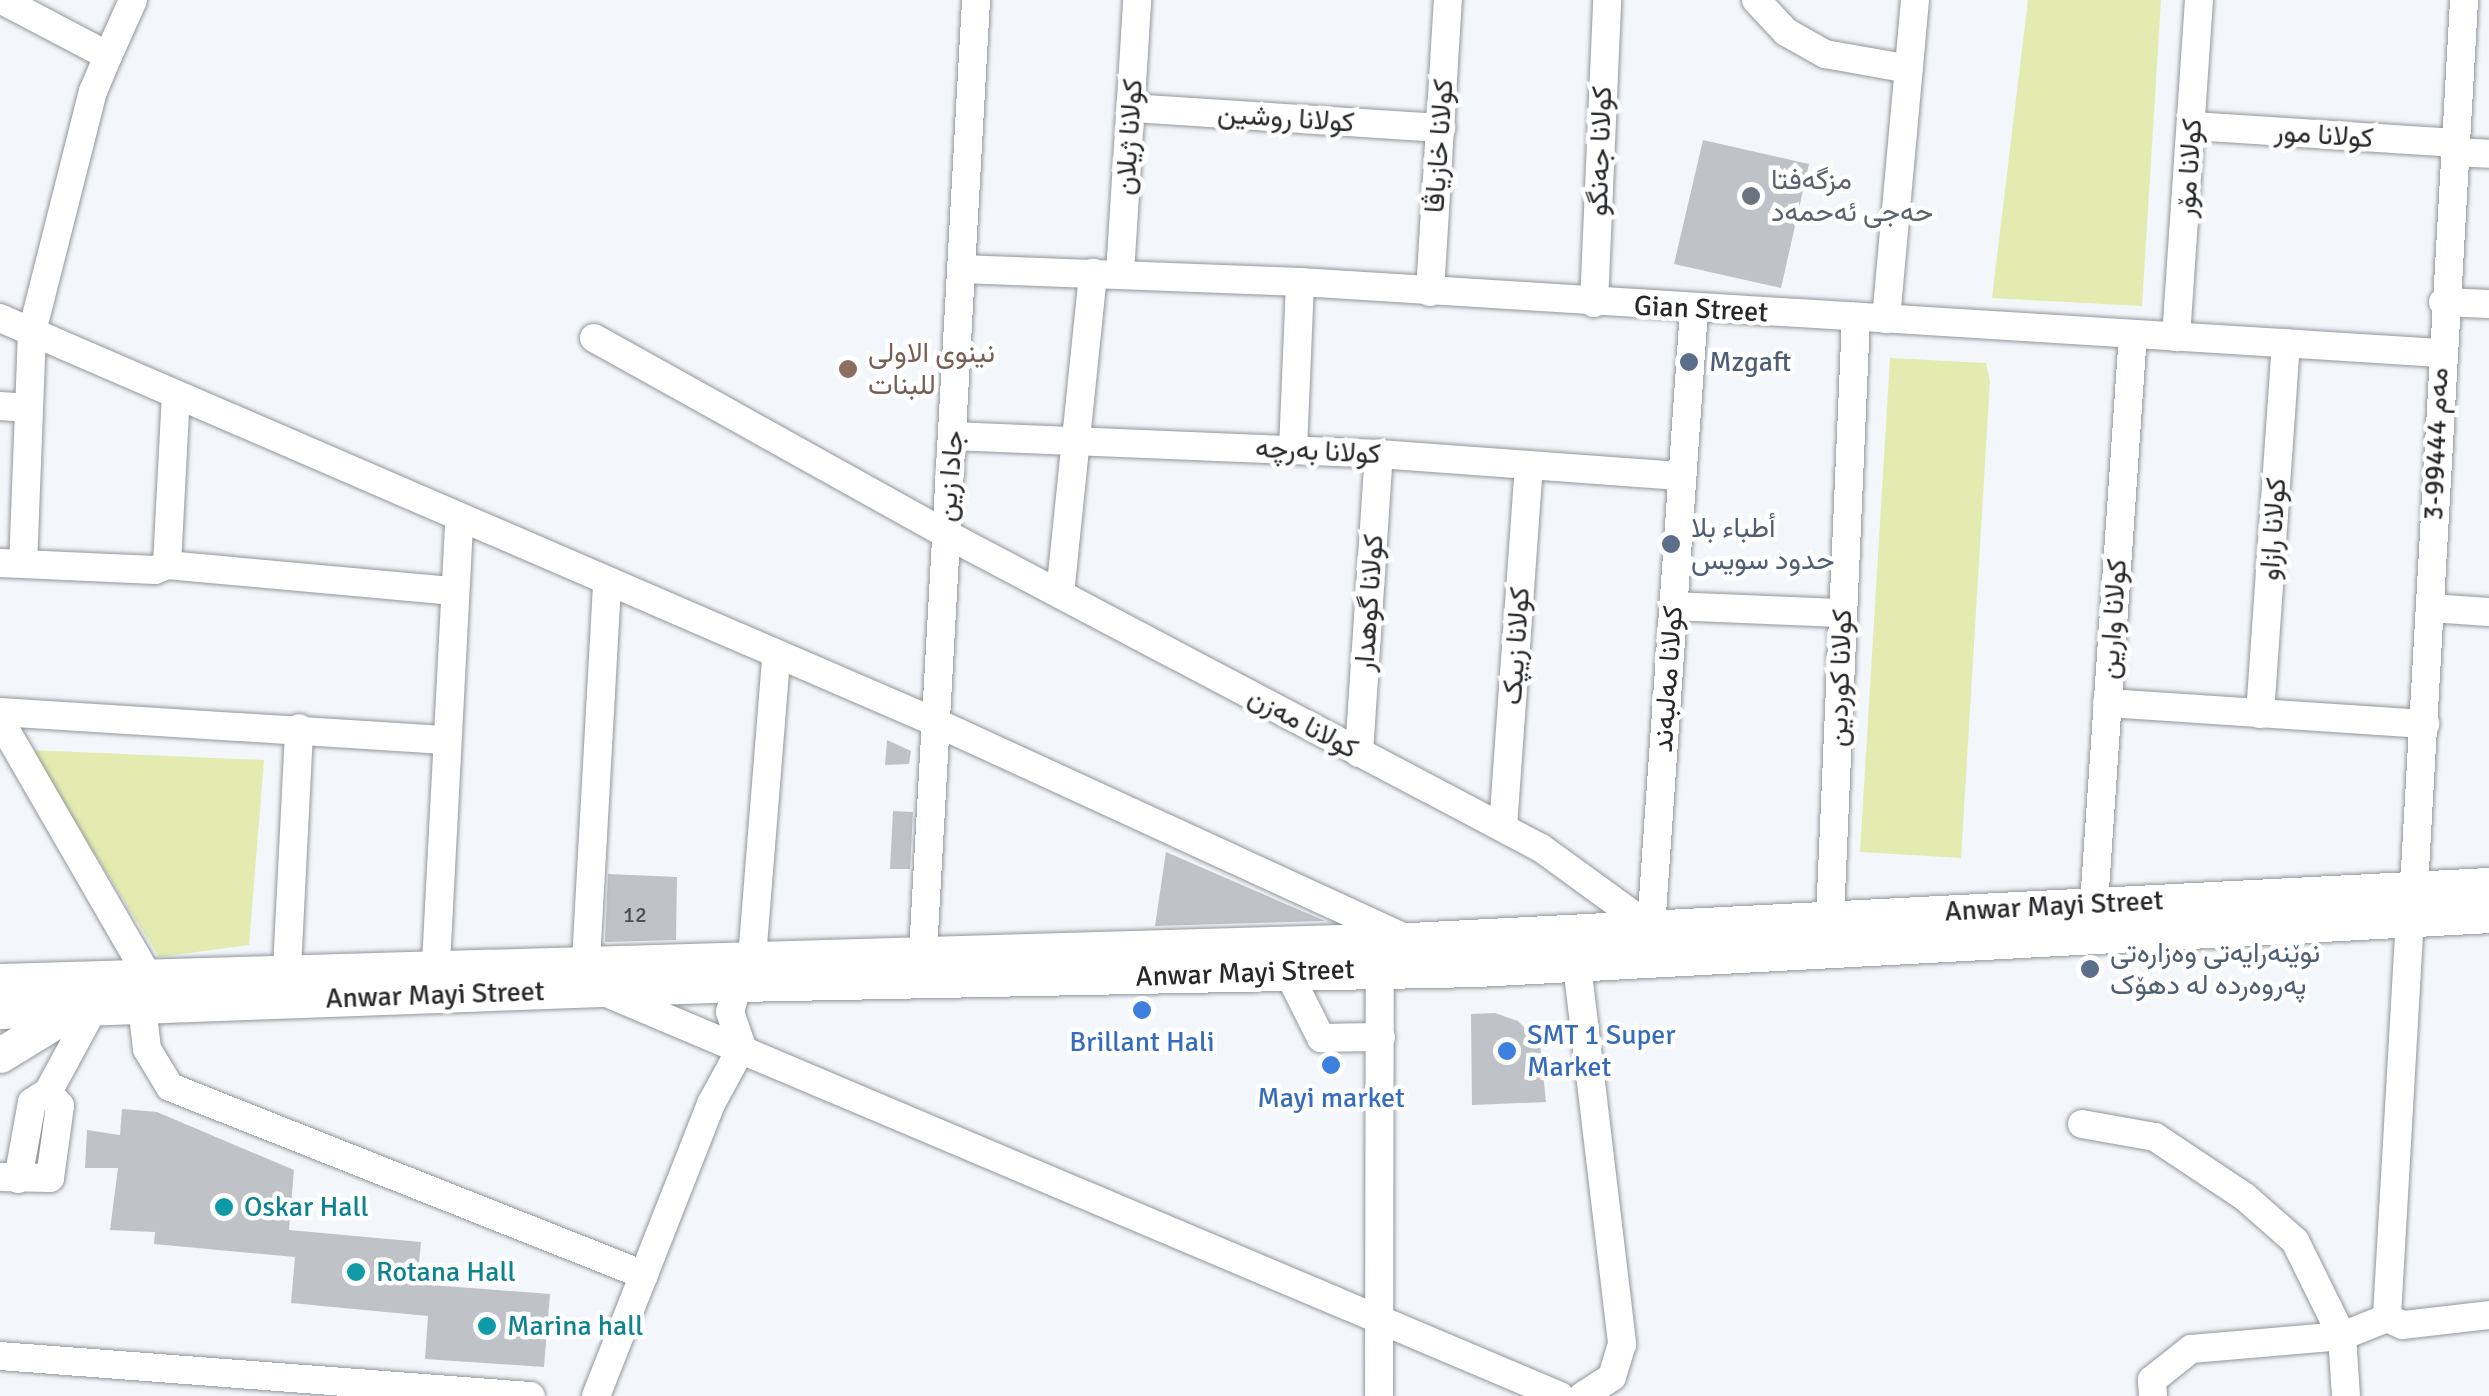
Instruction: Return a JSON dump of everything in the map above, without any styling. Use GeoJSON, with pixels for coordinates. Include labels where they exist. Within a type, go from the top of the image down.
{"type":"FeatureCollection","features":[{"type":"Feature","properties":{"kind":"main road","name":"Anwar Mayi Street"},"geometry":{"type":"LineString","coordinates":[[745,971],[924,952],[1288,972],[1577,965],[2412,902],[2489,885]]}},
{"type":"Feature","properties":{"kind":"main road","name":"Anwar Mayi Street"},"geometry":{"type":"LineString","coordinates":[[0,981],[144,990],[1104,962],[1410,940],[2094,904],[2412,902],[2489,915]]}},
{"type":"Feature","properties":{"kind":"main road","name":"Anwar Mayi Street"},"geometry":{"type":"LineString","coordinates":[[0,1011],[86,1009],[144,990],[287,969],[436,964],[592,976]]}},
{"type":"Feature","properties":{"kind":"main road"},"geometry":{"type":"LineString","coordinates":[[0,1055],[22,1036],[86,1009]]}},
{"type":"Feature","properties":{"kind":"street"},"geometry":{"type":"LineString","coordinates":[[2,0],[108,56]]}},
{"type":"Feature","properties":{"kind":"street"},"geometry":{"type":"LineString","coordinates":[[132,0],[93,91],[32,332],[29,408],[12,563],[155,570],[167,565],[454,591]]}},
{"type":"Feature","properties":{"kind":"street","name":"جادا زین"},"geometry":{"type":"LineString","coordinates":[[924,952],[976,0]]}},
{"type":"Feature","properties":{"kind":"street","name":"کولانا ژیلان"},"geometry":{"type":"LineString","coordinates":[[1060,594],[1075,440],[1132,108],[1137,0]]}},
{"type":"Feature","properties":{"kind":"street","name":"کولانا خازیاڤا"},"geometry":{"type":"LineString","coordinates":[[1430,292],[1448,0]]}},
{"type":"Feature","properties":{"kind":"street","name":"کولانا جەنگو"},"geometry":{"type":"LineString","coordinates":[[1594,303],[1606,0]]}},
{"type":"Feature","properties":{"kind":"street"},"geometry":{"type":"LineString","coordinates":[[1756,0],[1786,32],[1825,54],[1908,68]]}},
{"type":"Feature","properties":{"kind":"street"},"geometry":{"type":"LineString","coordinates":[[1886,319],[1915,0]]}},
{"type":"Feature","properties":{"kind":"street","name":"کولانا مۆر"},"geometry":{"type":"LineString","coordinates":[[2176,337],[2193,126],[2198,0]]}},
{"type":"Feature","properties":{"kind":"street","name":"مەم 99444-3"},"geometry":{"type":"LineString","coordinates":[[2388,1318],[2425,724],[2440,353],[2464,0]]}},
{"type":"Feature","properties":{"kind":"street","name":"کولانا روشین"},"geometry":{"type":"LineString","coordinates":[[1132,108],[1440,128]]}},
{"type":"Feature","properties":{"kind":"street","name":"کولانا مور"},"geometry":{"type":"LineString","coordinates":[[2193,126],[2489,154]]}},
{"type":"Feature","properties":{"kind":"street","name":"Gian Street"},"geometry":{"type":"LineString","coordinates":[[962,269],[1300,282],[1694,310],[2440,353]]}},
{"type":"Feature","properties":{"kind":"street"},"geometry":{"type":"LineString","coordinates":[[1292,450],[1300,282]]}},
{"type":"Feature","properties":{"kind":"street"},"geometry":{"type":"LineString","coordinates":[[2443,302],[2489,304]]}},
{"type":"Feature","properties":{"kind":"street","name":"کولانا مەلبەند"},"geometry":{"type":"LineString","coordinates":[[1651,928],[1694,310]]}},
{"type":"Feature","properties":{"kind":"street","name":"کولانا کوردین"},"geometry":{"type":"LineString","coordinates":[[1830,918],[1856,317]]}},
{"type":"Feature","properties":{"kind":"street"},"geometry":{"type":"LineString","coordinates":[[0,318],[776,658],[935,722],[1410,940]]}},
{"type":"Feature","properties":{"kind":"street","name":"کولانا وارین"},"geometry":{"type":"LineString","coordinates":[[2094,904],[2133,334]]}},
{"type":"Feature","properties":{"kind":"street","name":"کولانا مەزن"},"geometry":{"type":"LineString","coordinates":[[594,338],[944,533],[1503,827],[1579,873],[1651,928]]}},
{"type":"Feature","properties":{"kind":"street","name":"کولانا رازاو"},"geometry":{"type":"LineString","coordinates":[[2260,714],[2286,344]]}},
{"type":"Feature","properties":{"kind":"street"},"geometry":{"type":"LineString","coordinates":[[167,565],[176,395]]}},
{"type":"Feature","properties":{"kind":"street"},"geometry":{"type":"LineString","coordinates":[[0,406],[29,408]]}},
{"type":"Feature","properties":{"kind":"street","name":"کولانا بەرچە"},"geometry":{"type":"LineString","coordinates":[[954,436],[1379,454],[1682,476]]}},
{"type":"Feature","properties":{"kind":"street","name":"کولانا گوهدار"},"geometry":{"type":"LineString","coordinates":[[1360,752],[1379,454]]}},
{"type":"Feature","properties":{"kind":"street","name":"کولانا زیپک"},"geometry":{"type":"LineString","coordinates":[[1503,827],[1529,465]]}},
{"type":"Feature","properties":{"kind":"street"},"geometry":{"type":"LineString","coordinates":[[436,964],[444,740],[459,519]]}},
{"type":"Feature","properties":{"kind":"street"},"geometry":{"type":"LineString","coordinates":[[607,584],[592,976],[688,1032],[742,1048],[1380,1316],[1560,1396]]}},
{"type":"Feature","properties":{"kind":"street"},"geometry":{"type":"LineString","coordinates":[[1673,606],[1843,613]]}},
{"type":"Feature","properties":{"kind":"street"},"geometry":{"type":"LineString","coordinates":[[2430,608],[2489,612]]}},
{"type":"Feature","properties":{"kind":"street"},"geometry":{"type":"LineString","coordinates":[[596,1396],[712,1102],[742,1048],[730,1012],[745,971],[776,658]]}},
{"type":"Feature","properties":{"kind":"street"},"geometry":{"type":"LineString","coordinates":[[2107,703],[2425,724]]}},
{"type":"Feature","properties":{"kind":"street"},"geometry":{"type":"LineString","coordinates":[[0,712],[444,740]]}},
{"type":"Feature","properties":{"kind":"street"},"geometry":{"type":"LineString","coordinates":[[0,720],[144,990],[146,1049],[170,1086],[644,1275]]}},
{"type":"Feature","properties":{"kind":"street"},"geometry":{"type":"LineString","coordinates":[[287,969],[299,728]]}},
{"type":"Feature","properties":{"kind":"street"},"geometry":{"type":"LineString","coordinates":[[1577,965],[1622,1344],[1612,1378],[1583,1396]]}},
{"type":"Feature","properties":{"kind":"street"},"geometry":{"type":"LineString","coordinates":[[1379,1396],[1380,969]]}},
{"type":"Feature","properties":{"kind":"street"},"geometry":{"type":"LineString","coordinates":[[1288,972],[1321,1038],[1382,1037]]}},
{"type":"Feature","properties":{"kind":"street"},"geometry":{"type":"LineString","coordinates":[[9,1178],[46,1182],[52,1173],[60,1106],[48,1092],[86,1009]]}},
{"type":"Feature","properties":{"kind":"street"},"geometry":{"type":"LineString","coordinates":[[2082,1124],[2156,1138],[2245,1196],[2295,1241],[2342,1336],[2346,1396]]}},
{"type":"Feature","properties":{"kind":"street"},"geometry":{"type":"LineString","coordinates":[[2153,1396],[2152,1380],[2192,1349],[2342,1336],[2388,1318],[2403,1325],[2489,1314]]}},
{"type":"Feature","properties":{"kind":"street"},"geometry":{"type":"LineString","coordinates":[[0,1356],[530,1396]]}},
{"type":"Feature","properties":{"kind":"green space"},"geometry":{"type":"Polygon","coordinates":[[[2028,0],[2161,0],[2142,306],[1992,298],[2028,0]]]}},
{"type":"Feature","properties":{"kind":"green space"},"geometry":{"type":"Polygon","coordinates":[[[1890,358],[1986,363],[1990,381],[1961,858],[1860,852],[1890,358]]]}},
{"type":"Feature","properties":{"kind":"green space"},"geometry":{"type":"Polygon","coordinates":[[[30,750],[264,760],[249,945],[159,957],[30,750]]]}},
{"type":"Feature","properties":{"kind":"building"},"geometry":{"type":"Polygon","coordinates":[[[1703,140],[1809,164],[1781,288],[1674,264],[1703,140]]]}},
{"type":"Feature","properties":{"kind":"building"},"geometry":{"type":"Polygon","coordinates":[[[887,740],[911,751],[909,764],[885,765],[887,740]]]}},
{"type":"Feature","properties":{"kind":"building"},"geometry":{"type":"Polygon","coordinates":[[[893,811],[913,812],[910,869],[890,869],[893,811]]]}},
{"type":"Feature","properties":{"kind":"building"},"geometry":{"type":"Polygon","coordinates":[[[1166,852],[1325,921],[1155,926],[1166,852]]]}},
{"type":"Feature","properties":{"kind":"building"},"geometry":{"type":"Polygon","coordinates":[[[608,874],[677,877],[676,940],[605,942],[608,874]]]}},
{"type":"Feature","properties":{"kind":"building","name":"SMT 1 Super Market"},"geometry":{"type":"Polygon","coordinates":[[[1495,1013],[1518,1021],[1540,1043],[1546,1102],[1472,1105],[1471,1014],[1495,1013]]]}},
{"type":"Feature","properties":{"kind":"building"},"geometry":{"type":"Polygon","coordinates":[[[122,1109],[157,1112],[294,1170],[289,1230],[421,1242],[417,1284],[550,1294],[544,1367],[425,1359],[428,1316],[291,1303],[295,1257],[154,1244],[155,1232],[110,1230],[118,1168],[85,1168],[87,1130],[120,1135],[122,1109]]]}},
{"type":"Feature","properties":{"kind":"place","name":"مزگەفتا حەجی ئەحمەد"},"geometry":{"type":"Point","coordinates":[1751,196]}},
{"type":"Feature","properties":{"kind":"place","name":"Mzgaft"},"geometry":{"type":"Point","coordinates":[1689,362]}},
{"type":"Feature","properties":{"kind":"place","name":"نينوى الاولى للبنات"},"geometry":{"type":"Point","coordinates":[848,369]}},
{"type":"Feature","properties":{"kind":"place","name":"أطباء بلا حدود سويس"},"geometry":{"type":"Point","coordinates":[1671,544]}},
{"type":"Feature","properties":{"kind":"place","name":"نوێنەرایەتی وەزارەتی پەروەردە لە دهۆک"},"geometry":{"type":"Point","coordinates":[2090,969]}},
{"type":"Feature","properties":{"kind":"place","name":"Brillant Hali"},"geometry":{"type":"Point","coordinates":[1142,1010]}},
{"type":"Feature","properties":{"kind":"place","name":"SMT 1 Super Market"},"geometry":{"type":"Point","coordinates":[1507,1051]}},
{"type":"Feature","properties":{"kind":"place","name":"Mayi market"},"geometry":{"type":"Point","coordinates":[1331,1065]}},
{"type":"Feature","properties":{"kind":"place","name":"Oskar Hall"},"geometry":{"type":"Point","coordinates":[224,1207]}},
{"type":"Feature","properties":{"kind":"place","name":"Rotana Hall"},"geometry":{"type":"Point","coordinates":[356,1272]}},
{"type":"Feature","properties":{"kind":"place","name":"Marina hall"},"geometry":{"type":"Point","coordinates":[487,1326]}}]}
